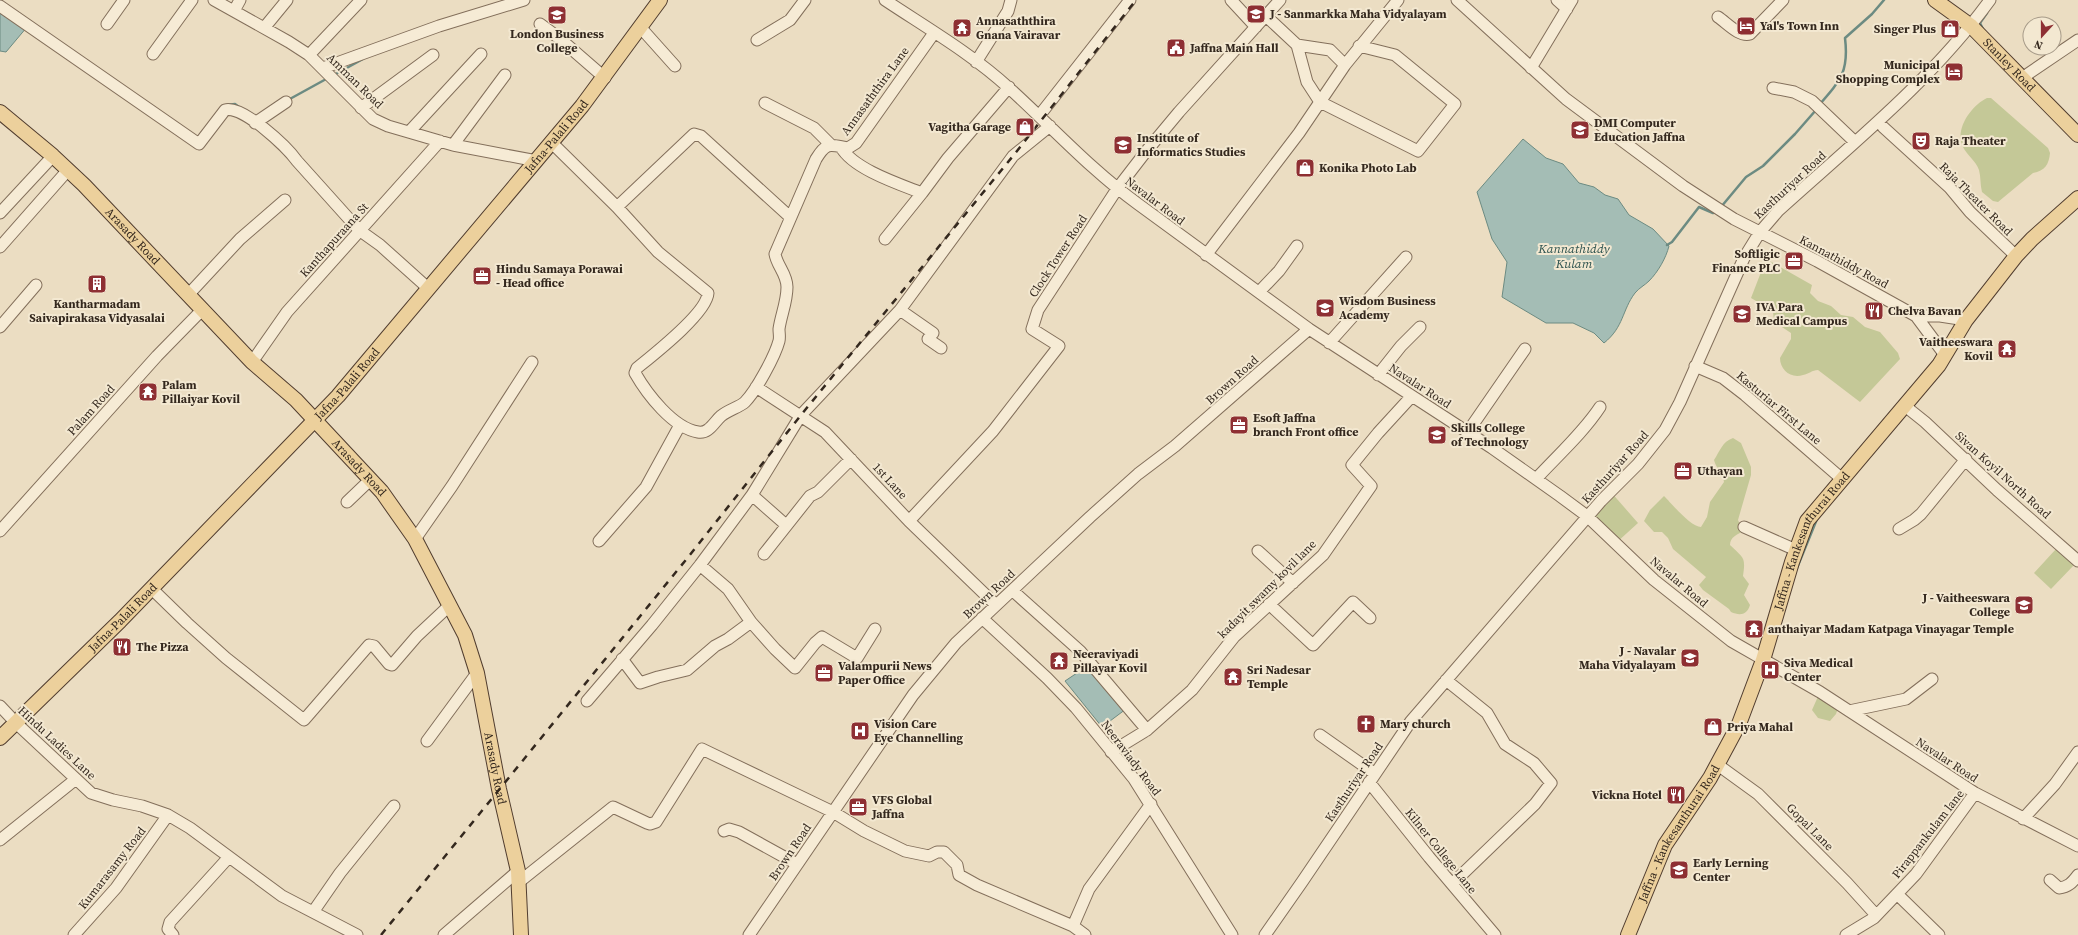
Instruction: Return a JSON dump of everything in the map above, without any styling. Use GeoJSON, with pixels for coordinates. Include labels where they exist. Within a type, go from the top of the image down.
{"type":"FeatureCollection","features":[{"type":"Feature","properties":{"kind":"main road","name":"Jafna-Palali Road"},"geometry":{"type":"LineString","coordinates":[[0,738],[120,622],[151,588],[316,421],[552,143],[605,78],[660,0]]}},
{"type":"Feature","properties":{"kind":"main road","name":"Stanley Road"},"geometry":{"type":"LineString","coordinates":[[1935,0],[1971,26],[2078,135]]}},
{"type":"Feature","properties":{"kind":"main road","name":"Arasady Road"},"geometry":{"type":"LineString","coordinates":[[0,112],[68,170],[203,309],[252,362],[296,400],[393,506],[415,539],[465,635],[477,673],[499,789],[518,876],[521,935]]}},
{"type":"Feature","properties":{"kind":"main road","name":"Jaffna - Kankesanthurai Road"},"geometry":{"type":"LineString","coordinates":[[1628,935],[1665,844],[1718,765],[1739,724],[1763,660],[1796,550],[1807,521],[1842,479],[1907,408],[1946,355],[1966,320],[2016,256],[2032,239],[2078,198]]}},
{"type":"Feature","properties":{"kind":"street"},"geometry":{"type":"LineString","coordinates":[[107,24],[124,0]]}},
{"type":"Feature","properties":{"kind":"street"},"geometry":{"type":"LineString","coordinates":[[153,54],[192,0]]}},
{"type":"Feature","properties":{"kind":"street","name":"Amman Road"},"geometry":{"type":"LineString","coordinates":[[214,0],[309,55],[373,119],[408,132],[453,145],[537,161]]}},
{"type":"Feature","properties":{"kind":"street"},"geometry":{"type":"LineString","coordinates":[[234,11],[240,0]]}},
{"type":"Feature","properties":{"kind":"street"},"geometry":{"type":"LineString","coordinates":[[264,28],[287,0]]}},
{"type":"Feature","properties":{"kind":"street"},"geometry":{"type":"LineString","coordinates":[[309,55],[361,0]]}},
{"type":"Feature","properties":{"kind":"street"},"geometry":{"type":"LineString","coordinates":[[323,68],[438,26],[524,0]]}},
{"type":"Feature","properties":{"kind":"street"},"geometry":{"type":"LineString","coordinates":[[757,40],[790,20],[805,0]]}},
{"type":"Feature","properties":{"kind":"street","name":"Navalar Road"},"geometry":{"type":"LineString","coordinates":[[885,0],[976,62],[1009,87],[1117,189],[1206,255],[1329,343],[1378,375],[1408,400],[1467,432],[1587,516],[1654,580],[1715,630],[1849,711],[1975,793],[2078,846]]}},
{"type":"Feature","properties":{"kind":"street"},"geometry":{"type":"LineString","coordinates":[[976,62],[1008,12],[1011,0]]}},
{"type":"Feature","properties":{"kind":"street"},"geometry":{"type":"LineString","coordinates":[[1039,116],[1130,0]]}},
{"type":"Feature","properties":{"kind":"street"},"geometry":{"type":"LineString","coordinates":[[1231,0],[1256,27]]}},
{"type":"Feature","properties":{"kind":"street","name":"Clock Tower Road"},"geometry":{"type":"LineString","coordinates":[[909,521],[993,431],[1059,346],[1032,329],[1034,319],[1038,310],[1117,189],[1179,112],[1280,0]]}},
{"type":"Feature","properties":{"kind":"street"},"geometry":{"type":"LineString","coordinates":[[1206,255],[1320,102],[1344,65],[1398,0]]}},
{"type":"Feature","properties":{"kind":"street","name":"Kannathiddy Road"},"geometry":{"type":"LineString","coordinates":[[1457,0],[1531,68],[1602,127],[1674,180],[1717,209],[1916,316]]}},
{"type":"Feature","properties":{"kind":"street"},"geometry":{"type":"LineString","coordinates":[[1531,68],[1569,4],[1557,0]]}},
{"type":"Feature","properties":{"kind":"street"},"geometry":{"type":"LineString","coordinates":[[1718,17],[1741,34],[1750,34],[1784,0]]}},
{"type":"Feature","properties":{"kind":"street","name":"Kasthuriyar Road"},"geometry":{"type":"LineString","coordinates":[[1265,935],[1411,721],[1587,516],[1638,464],[1665,430],[1680,402],[1744,258],[1760,232],[1778,211],[1856,142],[1911,90],[1971,26],[1990,0]]}},
{"type":"Feature","properties":{"kind":"street"},"geometry":{"type":"LineString","coordinates":[[0,6],[199,144],[225,110],[230,109],[238,112],[289,150],[297,161],[359,230],[380,244],[429,289]]}},
{"type":"Feature","properties":{"kind":"street"},"geometry":{"type":"LineString","coordinates":[[1266,16],[1297,45],[1307,82],[1320,102],[1418,151],[1455,104],[1395,55],[1359,46]]}},
{"type":"Feature","properties":{"kind":"street"},"geometry":{"type":"LineString","coordinates":[[540,24],[559,38],[605,78]]}},
{"type":"Feature","properties":{"kind":"street"},"geometry":{"type":"LineString","coordinates":[[641,28],[676,66]]}},
{"type":"Feature","properties":{"kind":"street","name":"Annasaththira Lane"},"geometry":{"type":"LineString","coordinates":[[617,207],[658,252],[708,293],[706,302],[689,322],[636,371],[635,374],[643,387],[665,412],[680,425],[699,433],[706,431],[732,407],[745,402],[756,386],[779,340],[780,328],[785,309],[787,288],[785,274],[775,254],[816,159],[822,150],[836,146],[848,148],[856,143],[934,33]]}},
{"type":"Feature","properties":{"kind":"street"},"geometry":{"type":"LineString","coordinates":[[2022,78],[2078,40]]}},
{"type":"Feature","properties":{"kind":"street"},"geometry":{"type":"LineString","coordinates":[[1297,45],[1330,50],[1344,65]]}},
{"type":"Feature","properties":{"kind":"street"},"geometry":{"type":"LineString","coordinates":[[408,132],[481,54]]}},
{"type":"Feature","properties":{"kind":"street"},"geometry":{"type":"LineString","coordinates":[[361,108],[433,55]]}},
{"type":"Feature","properties":{"kind":"street"},"geometry":{"type":"LineString","coordinates":[[453,145],[505,75]]}},
{"type":"Feature","properties":{"kind":"street"},"geometry":{"type":"LineString","coordinates":[[885,239],[948,158],[1009,87]]}},
{"type":"Feature","properties":{"kind":"street"},"geometry":{"type":"LineString","coordinates":[[1773,88],[1794,92],[1812,101],[1856,142]]}},
{"type":"Feature","properties":{"kind":"street"},"geometry":{"type":"LineString","coordinates":[[254,123],[286,102]]}},
{"type":"Feature","properties":{"kind":"street"},"geometry":{"type":"LineString","coordinates":[[765,103],[814,128],[844,153],[864,167],[922,193]]}},
{"type":"Feature","properties":{"kind":"street"},"geometry":{"type":"LineString","coordinates":[[587,701],[700,565],[752,496],[801,415],[900,310],[1013,156],[1050,126]]}},
{"type":"Feature","properties":{"kind":"street","name":"Raja Theater Road"},"geometry":{"type":"LineString","coordinates":[[1883,127],[1950,188],[1970,212],[2016,256]]}},
{"type":"Feature","properties":{"kind":"street"},"geometry":{"type":"LineString","coordinates":[[552,143],[617,207],[694,134],[701,136],[790,218]]}},
{"type":"Feature","properties":{"kind":"street","name":"Kanthapuraana St"},"geometry":{"type":"LineString","coordinates":[[252,362],[287,312],[440,141]]}},
{"type":"Feature","properties":{"kind":"street"},"geometry":{"type":"LineString","coordinates":[[0,213],[53,156]]}},
{"type":"Feature","properties":{"kind":"street"},"geometry":{"type":"LineString","coordinates":[[0,246],[68,170]]}},
{"type":"Feature","properties":{"kind":"street"},"geometry":{"type":"LineString","coordinates":[[188,295],[240,239],[285,200]]}},
{"type":"Feature","properties":{"kind":"street"},"geometry":{"type":"LineString","coordinates":[[1259,292],[1279,270],[1297,246]]}},
{"type":"Feature","properties":{"kind":"street"},"geometry":{"type":"LineString","coordinates":[[1329,343],[1406,257]]}},
{"type":"Feature","properties":{"kind":"street"},"geometry":{"type":"LineString","coordinates":[[0,327],[36,285]]}},
{"type":"Feature","properties":{"kind":"street","name":"Palam Road"},"geometry":{"type":"LineString","coordinates":[[0,530],[152,362],[203,309]]}},
{"type":"Feature","properties":{"kind":"street"},"geometry":{"type":"LineString","coordinates":[[900,310],[933,333],[928,340],[941,348]]}},
{"type":"Feature","properties":{"kind":"street"},"geometry":{"type":"LineString","coordinates":[[1916,316],[1940,316],[1966,320]]}},
{"type":"Feature","properties":{"kind":"street"},"geometry":{"type":"LineString","coordinates":[[1916,316],[1946,355]]}},
{"type":"Feature","properties":{"kind":"street"},"geometry":{"type":"LineString","coordinates":[[1378,375],[1401,346],[1420,327]]}},
{"type":"Feature","properties":{"kind":"street","name":"Brown Road"},"geometry":{"type":"LineString","coordinates":[[753,934],[797,864],[913,694],[956,643],[1013,591],[1049,554],[1138,474],[1175,446],[1309,329]]}},
{"type":"Feature","properties":{"kind":"street"},"geometry":{"type":"LineString","coordinates":[[1467,432],[1525,348]]}},
{"type":"Feature","properties":{"kind":"street"},"geometry":{"type":"LineString","coordinates":[[415,539],[452,486],[532,362]]}},
{"type":"Feature","properties":{"kind":"street","name":"Kasturiar First Lane"},"geometry":{"type":"LineString","coordinates":[[1695,366],[1723,378],[1746,395],[1842,479]]}},
{"type":"Feature","properties":{"kind":"street","name":"1st Lane"},"geometry":{"type":"LineString","coordinates":[[756,386],[825,432],[909,521],[996,605]]}},
{"type":"Feature","properties":{"kind":"street","name":"kadayit swamy kovil lane"},"geometry":{"type":"LineString","coordinates":[[1111,752],[1147,730],[1192,690],[1234,637],[1323,555],[1371,486],[1352,465],[1378,432],[1408,400]]}},
{"type":"Feature","properties":{"kind":"street"},"geometry":{"type":"LineString","coordinates":[[1536,480],[1579,431],[1590,422],[1600,407]]}},
{"type":"Feature","properties":{"kind":"street","name":"Sivan Koyil North Road"},"geometry":{"type":"LineString","coordinates":[[1907,408],[1966,459],[1997,490],[2078,561]]}},
{"type":"Feature","properties":{"kind":"street"},"geometry":{"type":"LineString","coordinates":[[599,542],[646,487],[680,425]]}},
{"type":"Feature","properties":{"kind":"street"},"geometry":{"type":"LineString","coordinates":[[764,554],[810,496],[818,492],[851,458]]}},
{"type":"Feature","properties":{"kind":"street"},"geometry":{"type":"LineString","coordinates":[[1899,529],[1921,514],[1966,459]]}},
{"type":"Feature","properties":{"kind":"street"},"geometry":{"type":"LineString","coordinates":[[346,502],[370,480]]}},
{"type":"Feature","properties":{"kind":"street"},"geometry":{"type":"LineString","coordinates":[[752,496],[786,525]]}},
{"type":"Feature","properties":{"kind":"street"},"geometry":{"type":"LineString","coordinates":[[1744,527],[1796,550]]}},
{"type":"Feature","properties":{"kind":"street"},"geometry":{"type":"LineString","coordinates":[[1258,551],[1292,583]]}},
{"type":"Feature","properties":{"kind":"street"},"geometry":{"type":"LineString","coordinates":[[700,565],[728,589],[751,622],[774,649],[795,668],[815,643],[822,637],[857,658],[875,629]]}},
{"type":"Feature","properties":{"kind":"street"},"geometry":{"type":"LineString","coordinates":[[151,588],[226,658],[304,720],[369,645],[374,646],[388,664],[392,664],[417,636],[449,606]]}},
{"type":"Feature","properties":{"kind":"street"},"geometry":{"type":"LineString","coordinates":[[1013,591],[1080,651],[1147,730]]}},
{"type":"Feature","properties":{"kind":"street"},"geometry":{"type":"LineString","coordinates":[[1269,604],[1313,645],[1353,602],[1370,618]]}},
{"type":"Feature","properties":{"kind":"street","name":"Neeraviady Road"},"geometry":{"type":"LineString","coordinates":[[982,618],[1066,698],[1134,779],[1232,935]]}},
{"type":"Feature","properties":{"kind":"street"},"geometry":{"type":"LineString","coordinates":[[622,659],[640,684],[658,677],[687,670],[715,646],[728,639],[751,622]]}},
{"type":"Feature","properties":{"kind":"street"},"geometry":{"type":"LineString","coordinates":[[427,741],[477,673]]}},
{"type":"Feature","properties":{"kind":"street"},"geometry":{"type":"LineString","coordinates":[[1849,711],[1906,699],[1932,679]]}},
{"type":"Feature","properties":{"kind":"street"},"geometry":{"type":"LineString","coordinates":[[1446,680],[1487,713],[1505,744],[1534,763],[1546,775],[1551,783],[1535,804],[1452,884]]}},
{"type":"Feature","properties":{"kind":"street","name":"Hindu Ladies Lane"},"geometry":{"type":"LineString","coordinates":[[0,706],[16,723],[91,792],[168,815],[282,896],[357,935]]}},
{"type":"Feature","properties":{"kind":"street","name":"Kilner College Lane"},"geometry":{"type":"LineString","coordinates":[[1320,735],[1372,777],[1452,884],[1495,935]]}},
{"type":"Feature","properties":{"kind":"street"},"geometry":{"type":"LineString","coordinates":[[444,935],[518,876],[613,807],[646,823],[650,824],[656,822],[702,749],[833,812],[864,831],[905,851],[930,856],[937,852],[944,852],[957,865],[959,875],[976,885],[1072,926],[1085,935]]}},
{"type":"Feature","properties":{"kind":"street"},"geometry":{"type":"LineString","coordinates":[[2023,819],[2055,784],[2078,752]]}},
{"type":"Feature","properties":{"kind":"street","name":"Gopal Lane"},"geometry":{"type":"LineString","coordinates":[[1718,765],[1763,799],[1847,883],[1876,915]]}},
{"type":"Feature","properties":{"kind":"street"},"geometry":{"type":"LineString","coordinates":[[0,840],[76,779]]}},
{"type":"Feature","properties":{"kind":"street","name":"Pirappankulam lane"},"geometry":{"type":"LineString","coordinates":[[1846,935],[1876,915],[1916,874],[1975,793]]}},
{"type":"Feature","properties":{"kind":"street"},"geometry":{"type":"LineString","coordinates":[[1072,926],[1089,889],[1151,804]]}},
{"type":"Feature","properties":{"kind":"street"},"geometry":{"type":"LineString","coordinates":[[313,912],[340,873],[394,806]]}},
{"type":"Feature","properties":{"kind":"street","name":"Kumarasamy Road"},"geometry":{"type":"LineString","coordinates":[[74,935],[116,888],[168,815]]}},
{"type":"Feature","properties":{"kind":"street"},"geometry":{"type":"LineString","coordinates":[[724,832],[729,829],[739,832],[797,864]]}},
{"type":"Feature","properties":{"kind":"street"},"geometry":{"type":"LineString","coordinates":[[173,935],[168,929],[170,922],[229,857]]}},
{"type":"Feature","properties":{"kind":"street"},"geometry":{"type":"LineString","coordinates":[[2050,880],[2059,888],[2069,886],[2078,875]]}},
{"type":"Feature","properties":{"kind":"street"},"geometry":{"type":"LineString","coordinates":[[1897,894],[1939,935]]}},
{"type":"Feature","properties":{"kind":"green space"},"geometry":{"type":"Polygon","coordinates":[[[1991,98],[2048,148],[2050,153],[2046,166],[2041,171],[2033,173],[1998,202],[1993,201],[1982,192],[1979,170],[1963,147],[1961,140],[1961,133],[1966,118],[1981,101],[1991,98]]]}},
{"type":"Feature","properties":{"kind":"green space"},"geometry":{"type":"Polygon","coordinates":[[[1768,260],[1812,285],[1810,293],[1818,301],[1831,306],[1841,315],[1853,317],[1865,327],[1880,332],[1898,353],[1900,359],[1860,402],[1818,370],[1799,376],[1794,376],[1790,375],[1784,370],[1780,362],[1780,358],[1791,339],[1791,333],[1774,322],[1773,311],[1751,298],[1763,267],[1768,260]]]}},
{"type":"Feature","properties":{"kind":"green space"},"geometry":{"type":"Polygon","coordinates":[[[1733,438],[1741,443],[1751,467],[1751,475],[1738,520],[1743,531],[1736,535],[1730,542],[1730,545],[1741,555],[1744,561],[1743,576],[1749,584],[1744,595],[1750,605],[1747,611],[1743,614],[1731,612],[1703,590],[1699,585],[1706,577],[1673,549],[1668,538],[1662,532],[1654,532],[1644,521],[1650,510],[1664,496],[1687,519],[1701,527],[1707,517],[1710,502],[1724,482],[1714,460],[1724,444],[1733,438]]]}},
{"type":"Feature","properties":{"kind":"green space"},"geometry":{"type":"Polygon","coordinates":[[[1610,491],[1638,523],[1616,543],[1587,516],[1610,491]]]}},
{"type":"Feature","properties":{"kind":"green space"},"geometry":{"type":"Polygon","coordinates":[[[2056,549],[2074,565],[2051,589],[2034,573],[2056,549]]]}},
{"type":"Feature","properties":{"kind":"green space"},"geometry":{"type":"Polygon","coordinates":[[[1820,692],[1839,705],[1836,714],[1830,721],[1818,718],[1812,710],[1820,692]]]}},
{"type":"Feature","properties":{"kind":"water"},"geometry":{"type":"Polygon","coordinates":[[[0,8],[27,27],[6,52],[0,51],[0,8]]]}},
{"type":"Feature","properties":{"kind":"water","name":"Kannathiddy Kulam"},"geometry":{"type":"Polygon","coordinates":[[[1523,139],[1546,158],[1563,164],[1579,183],[1594,187],[1605,195],[1618,199],[1629,215],[1653,229],[1669,246],[1664,260],[1658,269],[1649,281],[1635,293],[1627,306],[1619,325],[1611,337],[1604,343],[1594,333],[1573,323],[1546,323],[1502,297],[1507,262],[1492,239],[1477,192],[1523,139]]]}},
{"type":"Feature","properties":{"kind":"water"},"geometry":{"type":"Polygon","coordinates":[[[1089,665],[1126,709],[1102,727],[1065,681],[1089,665]]]}},
{"type":"Feature","properties":{"kind":"waterway"},"geometry":{"type":"LineString","coordinates":[[1820,104],[1842,74],[1846,59],[1845,38],[1872,14],[1884,0]]}},
{"type":"Feature","properties":{"kind":"waterway"},"geometry":{"type":"LineString","coordinates":[[1983,29],[1980,23],[1987,13]]}},
{"type":"Feature","properties":{"kind":"waterway"},"geometry":{"type":"LineString","coordinates":[[334,75],[363,59]]}},
{"type":"Feature","properties":{"kind":"waterway"},"geometry":{"type":"LineString","coordinates":[[288,100],[328,78]]}},
{"type":"Feature","properties":{"kind":"waterway"},"geometry":{"type":"LineString","coordinates":[[227,105],[235,104],[239,107]]}},
{"type":"Feature","properties":{"kind":"waterway"},"geometry":{"type":"LineString","coordinates":[[1721,207],[1746,177],[1763,166],[1795,134],[1816,110]]}},
{"type":"Feature","properties":{"kind":"waterway"},"geometry":{"type":"LineString","coordinates":[[1667,245],[1672,242],[1699,207],[1713,213],[1717,212]]}},
{"type":"Feature","properties":{"kind":"waterway"},"geometry":{"type":"LineString","coordinates":[[1797,568],[1817,519]]}},
{"type":"Feature","properties":{"kind":"railway"},"geometry":{"type":"LineString","coordinates":[[381,935],[689,556],[801,415],[1013,156],[1136,0]]}},
{"type":"Feature","properties":{"kind":"place","name":"J - Sanmarkka Maha Vidyalayam"},"geometry":{"type":"Point","coordinates":[1256,14]}},
{"type":"Feature","properties":{"kind":"place","name":"London Business College"},"geometry":{"type":"Point","coordinates":[557,15]}},
{"type":"Feature","properties":{"kind":"place","name":"Yal's Town Inn"},"geometry":{"type":"Point","coordinates":[1746,26]}},
{"type":"Feature","properties":{"kind":"place","name":"Annasaththira Gnana Vairavar"},"geometry":{"type":"Point","coordinates":[962,28]}},
{"type":"Feature","properties":{"kind":"place","name":"Singer Plus"},"geometry":{"type":"Point","coordinates":[1950,29]}},
{"type":"Feature","properties":{"kind":"place","name":"Jaffna Main Hall"},"geometry":{"type":"Point","coordinates":[1176,48]}},
{"type":"Feature","properties":{"kind":"place","name":"Municipal Shopping Complex"},"geometry":{"type":"Point","coordinates":[1954,72]}},
{"type":"Feature","properties":{"kind":"place","name":"Vagitha Garage"},"geometry":{"type":"Point","coordinates":[1025,127]}},
{"type":"Feature","properties":{"kind":"place","name":"DMI Computer Education Jaffna"},"geometry":{"type":"Point","coordinates":[1580,130]}},
{"type":"Feature","properties":{"kind":"place","name":"Raja Theater"},"geometry":{"type":"Point","coordinates":[1921,141]}},
{"type":"Feature","properties":{"kind":"place","name":"Institute of Informatics Studies"},"geometry":{"type":"Point","coordinates":[1123,145]}},
{"type":"Feature","properties":{"kind":"place","name":"Konika Photo Lab"},"geometry":{"type":"Point","coordinates":[1305,168]}},
{"type":"Feature","properties":{"kind":"place","name":"Softligic Finance PLC"},"geometry":{"type":"Point","coordinates":[1794,261]}},
{"type":"Feature","properties":{"kind":"place","name":"Hindu Samaya Porawai - Head office"},"geometry":{"type":"Point","coordinates":[482,276]}},
{"type":"Feature","properties":{"kind":"place","name":"Kantharmadam Saivapirakasa Vidyasalai"},"geometry":{"type":"Point","coordinates":[97,284]}},
{"type":"Feature","properties":{"kind":"place","name":"Wisdom Business Academy"},"geometry":{"type":"Point","coordinates":[1325,308]}},
{"type":"Feature","properties":{"kind":"place","name":"Chelva Bavan"},"geometry":{"type":"Point","coordinates":[1874,311]}},
{"type":"Feature","properties":{"kind":"place","name":"IVA Para Medical Campus"},"geometry":{"type":"Point","coordinates":[1742,314]}},
{"type":"Feature","properties":{"kind":"place","name":"Vaitheeswara Kovil"},"geometry":{"type":"Point","coordinates":[2007,349]}},
{"type":"Feature","properties":{"kind":"place","name":"Palam Pillaiyar Kovil"},"geometry":{"type":"Point","coordinates":[148,392]}},
{"type":"Feature","properties":{"kind":"place","name":"Esoft Jaffna branch Front office"},"geometry":{"type":"Point","coordinates":[1239,425]}},
{"type":"Feature","properties":{"kind":"place","name":"Skills College of Technology"},"geometry":{"type":"Point","coordinates":[1437,435]}},
{"type":"Feature","properties":{"kind":"place","name":"Uthayan"},"geometry":{"type":"Point","coordinates":[1683,471]}},
{"type":"Feature","properties":{"kind":"place","name":"J - Vaitheeswara College"},"geometry":{"type":"Point","coordinates":[2024,605]}},
{"type":"Feature","properties":{"kind":"place","name":"anthaiyar Madam Katpaga Vinayagar Temple"},"geometry":{"type":"Point","coordinates":[1754,629]}},
{"type":"Feature","properties":{"kind":"place","name":"The Pizza"},"geometry":{"type":"Point","coordinates":[122,647]}},
{"type":"Feature","properties":{"kind":"place","name":"J - Navalar Maha Vidyalayam"},"geometry":{"type":"Point","coordinates":[1690,658]}},
{"type":"Feature","properties":{"kind":"place","name":"Neeraviyadi Pillayar Kovil"},"geometry":{"type":"Point","coordinates":[1059,661]}},
{"type":"Feature","properties":{"kind":"place","name":"Siva Medical Center"},"geometry":{"type":"Point","coordinates":[1770,670]}},
{"type":"Feature","properties":{"kind":"place","name":"Valampurii News Paper Office"},"geometry":{"type":"Point","coordinates":[824,673]}},
{"type":"Feature","properties":{"kind":"place","name":"Sri Nadesar Temple"},"geometry":{"type":"Point","coordinates":[1233,677]}},
{"type":"Feature","properties":{"kind":"place","name":"Mary church"},"geometry":{"type":"Point","coordinates":[1366,724]}},
{"type":"Feature","properties":{"kind":"place","name":"Priya Mahal"},"geometry":{"type":"Point","coordinates":[1713,727]}},
{"type":"Feature","properties":{"kind":"place","name":"Vision Care Eye Channelling"},"geometry":{"type":"Point","coordinates":[860,731]}},
{"type":"Feature","properties":{"kind":"place","name":"Vickna Hotel"},"geometry":{"type":"Point","coordinates":[1676,795]}},
{"type":"Feature","properties":{"kind":"place","name":"VFS Global Jaffna"},"geometry":{"type":"Point","coordinates":[858,807]}},
{"type":"Feature","properties":{"kind":"place","name":"Early Lerning Center"},"geometry":{"type":"Point","coordinates":[1679,870]}}]}
